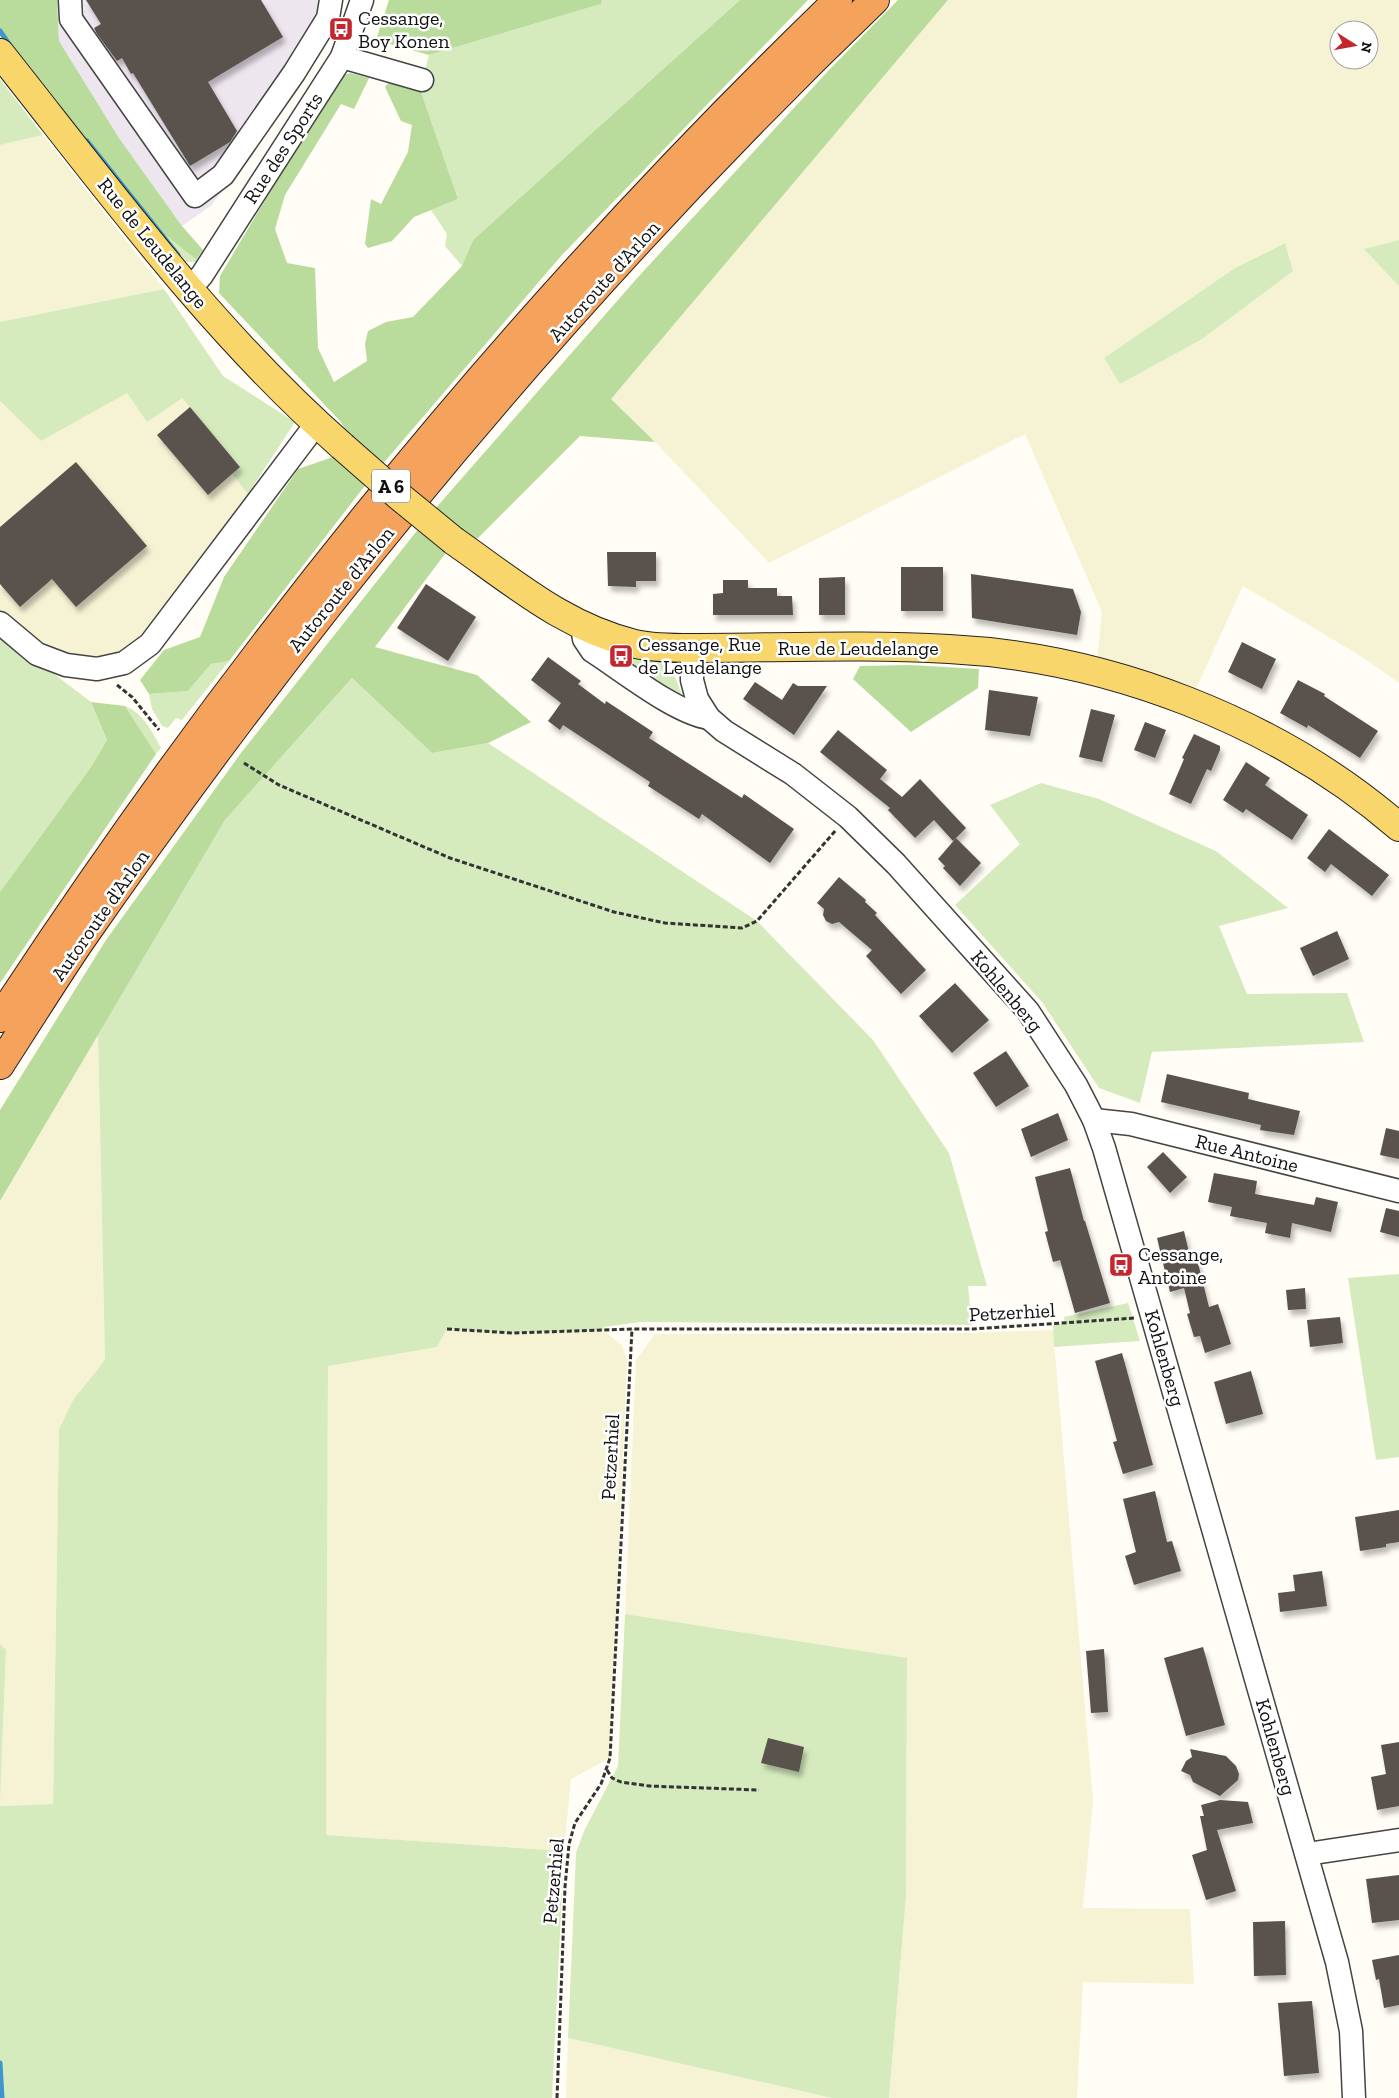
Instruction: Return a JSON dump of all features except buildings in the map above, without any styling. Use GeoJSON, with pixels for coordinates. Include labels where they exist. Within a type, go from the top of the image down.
{"type":"FeatureCollection","features":[{"type":"Feature","properties":{"kind":"highway","name":"Autoroute d'Arlon"},"geometry":{"type":"LineString","coordinates":[[0,1018],[56,933],[174,764],[296,603],[435,432],[567,280],[692,145],[838,0]]}},
{"type":"Feature","properties":{"kind":"highway","name":"Autoroute d'Arlon"},"geometry":{"type":"LineString","coordinates":[[0,1065],[77,946],[195,780],[315,620],[454,450],[586,299],[708,168],[876,0]]}},
{"type":"Feature","properties":{"kind":"main road","name":"Rue de Leudelange"},"geometry":{"type":"LineString","coordinates":[[0,53],[190,290],[251,359],[317,423],[399,496],[454,541],[560,615],[582,627],[636,644],[658,647],[950,649],[1009,654],[1078,667],[1133,682],[1190,702],[1271,740],[1338,780],[1399,827]]}},
{"type":"Feature","properties":{"kind":"street"},"geometry":{"type":"LineString","coordinates":[[70,0],[72,19],[195,196],[223,175],[294,73],[328,18],[331,0]]}},
{"type":"Feature","properties":{"kind":"street","name":"Rue des Sports"},"geometry":{"type":"LineString","coordinates":[[190,290],[202,275],[342,57],[362,0]]}},
{"type":"Feature","properties":{"kind":"street"},"geometry":{"type":"LineString","coordinates":[[342,57],[422,80]]}},
{"type":"Feature","properties":{"kind":"street"},"geometry":{"type":"LineString","coordinates":[[0,624],[36,654],[66,665],[97,669],[124,663],[150,644],[317,423]]}},
{"type":"Feature","properties":{"kind":"street"},"geometry":{"type":"LineString","coordinates":[[582,627],[584,639],[592,650],[680,709],[696,716],[709,718]]}},
{"type":"Feature","properties":{"kind":"street","name":"Kohlenberg"},"geometry":{"type":"LineString","coordinates":[[692,648],[692,680],[697,699],[709,718],[724,731],[793,774],[848,817],[896,864],[1028,1011],[1076,1085],[1094,1120],[1104,1148],[1152,1313],[1338,1962],[1349,2022],[1354,2098]]}},
{"type":"Feature","properties":{"kind":"street","name":"Rue Antoine"},"geometry":{"type":"LineString","coordinates":[[1094,1120],[1131,1124],[1399,1191]]}},
{"type":"Feature","properties":{"kind":"street"},"geometry":{"type":"LineString","coordinates":[[1307,1854],[1399,1840]]}},
{"type":"Feature","properties":{"kind":"path"},"geometry":{"type":"LineString","coordinates":[[97,669],[132,697],[159,730]]}},
{"type":"Feature","properties":{"kind":"path"},"geometry":{"type":"LineString","coordinates":[[244,764],[279,785],[450,858],[614,912],[665,923],[742,928],[757,921],[848,817]]}},
{"type":"Feature","properties":{"kind":"path","name":"Petzerhiel"},"geometry":{"type":"LineString","coordinates":[[556,2098],[565,1887],[569,1844],[575,1824],[601,1784],[610,1758],[632,1329],[973,1329],[1131,1320],[1152,1313]]}},
{"type":"Feature","properties":{"kind":"path"},"geometry":{"type":"LineString","coordinates":[[447,1329],[513,1333],[632,1329]]}},
{"type":"Feature","properties":{"kind":"path"},"geometry":{"type":"LineString","coordinates":[[607,1770],[612,1778],[621,1782],[649,1786],[759,1790]]}},
{"type":"Feature","properties":{"kind":"shaded area"},"geometry":{"type":"Polygon","coordinates":[[[57,0],[338,0],[300,78],[212,205],[182,226],[119,138],[59,41],[57,0]]]}},
{"type":"Feature","properties":{"kind":"shaded area"},"geometry":{"type":"Polygon","coordinates":[[[948,0],[1399,0],[1399,240],[1365,249],[1399,286],[1399,683],[1359,655],[1243,586],[1190,702],[1096,672],[1102,612],[1025,434],[769,563],[655,442],[610,399],[948,0]],[[1284,243],[1235,268],[1104,358],[1121,384],[1284,243]]]}},
{"type":"Feature","properties":{"kind":"shaded area"},"geometry":{"type":"Polygon","coordinates":[[[43,135],[164,289],[0,322],[0,145],[43,135]]]}},
{"type":"Feature","properties":{"kind":"shaded area"},"geometry":{"type":"Polygon","coordinates":[[[127,392],[182,398],[240,467],[232,474],[256,504],[124,663],[66,665],[0,623],[0,401],[41,441],[127,392]]]}},
{"type":"Feature","properties":{"kind":"shaded area"},"geometry":{"type":"Polygon","coordinates":[[[98,1035],[105,1360],[73,1400],[59,1429],[53,1804],[0,1806],[6,1651],[0,1644],[0,1201],[98,1035]]]}},
{"type":"Feature","properties":{"kind":"shaded area"},"geometry":{"type":"Polygon","coordinates":[[[447,1329],[513,1333],[603,1330],[622,1345],[627,1360],[610,1758],[571,1779],[564,1851],[326,1835],[328,1365],[437,1347],[447,1329]]]}},
{"type":"Feature","properties":{"kind":"shaded area"},"geometry":{"type":"Polygon","coordinates":[[[1053,1330],[1093,1801],[1083,1908],[1190,1909],[1194,1984],[1083,1982],[1077,2098],[889,2098],[906,1897],[907,1658],[625,1614],[636,1360],[655,1334],[972,1333],[1053,1330]]]}},
{"type":"Feature","properties":{"kind":"shaded area"},"geometry":{"type":"Polygon","coordinates":[[[568,2038],[832,2098],[566,2098],[568,2038]]]}},
{"type":"Feature","properties":{"kind":"green space"},"geometry":{"type":"Polygon","coordinates":[[[0,0],[57,0],[59,41],[119,138],[182,226],[203,250],[196,259],[158,229],[15,53],[0,31],[0,0]]]}},
{"type":"Feature","properties":{"kind":"green space"},"geometry":{"type":"Polygon","coordinates":[[[389,0],[602,0],[601,4],[429,55],[376,40],[389,0]]]}},
{"type":"Feature","properties":{"kind":"green space"},"geometry":{"type":"Polygon","coordinates":[[[602,0],[740,0],[473,240],[462,266],[445,246],[447,234],[431,210],[458,199],[420,89],[429,55],[601,4],[602,0]]]}},
{"type":"Feature","properties":{"kind":"green space"},"geometry":{"type":"Polygon","coordinates":[[[740,0],[808,0],[561,256],[374,474],[229,661],[211,664],[188,691],[149,694],[140,680],[164,650],[200,637],[224,577],[298,469],[333,457],[350,436],[340,421],[219,293],[220,276],[338,77],[350,73],[369,78],[354,109],[341,104],[285,195],[275,229],[287,263],[315,268],[318,348],[334,382],[367,361],[365,344],[368,331],[386,322],[413,317],[462,266],[473,240],[740,0]]]}},
{"type":"Feature","properties":{"kind":"green space"},"geometry":{"type":"Polygon","coordinates":[[[898,0],[948,0],[611,399],[655,442],[580,436],[477,539],[463,530],[375,647],[477,675],[531,722],[488,743],[432,753],[352,678],[225,820],[0,1201],[0,1110],[106,940],[241,753],[427,518],[639,276],[828,71],[898,0]]]}},
{"type":"Feature","properties":{"kind":"green space"},"geometry":{"type":"Polygon","coordinates":[[[0,31],[15,53],[196,259],[203,250],[205,252],[198,262],[184,262],[0,35],[0,31]]]}},
{"type":"Feature","properties":{"kind":"green space"},"geometry":{"type":"Polygon","coordinates":[[[0,79],[43,135],[0,145],[0,79]]]}},
{"type":"Feature","properties":{"kind":"green space"},"geometry":{"type":"Polygon","coordinates":[[[390,81],[420,89],[458,199],[414,217],[392,241],[368,248],[365,244],[371,199],[381,204],[408,152],[412,125],[401,121],[385,87],[390,81]]]}},
{"type":"Feature","properties":{"kind":"green space"},"geometry":{"type":"Polygon","coordinates":[[[1399,240],[1399,286],[1364,249],[1399,240]]]}},
{"type":"Feature","properties":{"kind":"green space"},"geometry":{"type":"Polygon","coordinates":[[[1285,243],[1293,271],[1202,339],[1120,384],[1104,358],[1235,268],[1285,243]]]}},
{"type":"Feature","properties":{"kind":"green space"},"geometry":{"type":"Polygon","coordinates":[[[164,289],[223,376],[295,422],[248,494],[232,474],[240,466],[182,398],[147,422],[127,393],[41,441],[0,401],[0,322],[164,289]]]}},
{"type":"Feature","properties":{"kind":"green space"},"geometry":{"type":"Polygon","coordinates":[[[0,633],[91,702],[107,740],[91,767],[0,892],[0,633]]]}},
{"type":"Feature","properties":{"kind":"green space"},"geometry":{"type":"Polygon","coordinates":[[[627,658],[663,663],[674,674],[683,699],[627,664],[627,658]]]}},
{"type":"Feature","properties":{"kind":"green space"},"geometry":{"type":"Polygon","coordinates":[[[229,661],[182,720],[176,718],[168,728],[162,726],[152,709],[149,694],[188,691],[211,664],[229,661]]]}},
{"type":"Feature","properties":{"kind":"green space"},"geometry":{"type":"Polygon","coordinates":[[[911,665],[979,669],[978,688],[911,732],[853,679],[860,666],[911,665]]]}},
{"type":"Feature","properties":{"kind":"green space"},"geometry":{"type":"Polygon","coordinates":[[[352,678],[432,753],[488,743],[757,921],[873,1040],[949,1153],[987,1286],[968,1286],[972,1325],[640,1322],[604,1327],[603,1330],[513,1333],[447,1329],[437,1347],[328,1366],[326,1835],[564,1851],[552,2098],[0,2098],[0,1806],[53,1804],[59,1429],[73,1400],[105,1360],[98,1035],[225,820],[352,678]]]}},
{"type":"Feature","properties":{"kind":"green space"},"geometry":{"type":"Polygon","coordinates":[[[91,702],[125,706],[156,754],[0,983],[0,892],[91,767],[107,740],[91,702]]]}},
{"type":"Feature","properties":{"kind":"green space"},"geometry":{"type":"Polygon","coordinates":[[[125,706],[137,713],[150,729],[161,748],[156,754],[125,706]]]}},
{"type":"Feature","properties":{"kind":"green space"},"geometry":{"type":"Polygon","coordinates":[[[1041,783],[1099,799],[1216,851],[1288,908],[1219,926],[1247,994],[1347,993],[1364,1042],[1152,1052],[1140,1103],[1099,1088],[1042,1002],[955,905],[1020,844],[990,805],[1041,783]]]}},
{"type":"Feature","properties":{"kind":"green space"},"geometry":{"type":"Polygon","coordinates":[[[1399,1274],[1399,1457],[1376,1460],[1348,1278],[1399,1274]]]}},
{"type":"Feature","properties":{"kind":"green space"},"geometry":{"type":"Polygon","coordinates":[[[1128,1303],[1140,1341],[1054,1347],[1053,1325],[1065,1324],[1064,1317],[1128,1303]]]}},
{"type":"Feature","properties":{"kind":"green space"},"geometry":{"type":"Polygon","coordinates":[[[625,1614],[907,1658],[906,1897],[889,2098],[832,2098],[568,2038],[576,1853],[584,1831],[618,1766],[625,1614]]]}},
{"type":"Feature","properties":{"kind":"green space"},"geometry":{"type":"Polygon","coordinates":[[[0,1644],[6,1650],[0,1806],[0,1644]]]}},
{"type":"Feature","properties":{"kind":"waterway"},"geometry":{"type":"LineString","coordinates":[[0,31],[11,47]]}},
{"type":"Feature","properties":{"kind":"waterway"},"geometry":{"type":"LineString","coordinates":[[87,141],[178,255]]}},
{"type":"Feature","properties":{"kind":"waterway"},"geometry":{"type":"LineString","coordinates":[[0,2063],[2,2098]]}},
{"type":"Feature","properties":{"kind":"place","name":"Cessange, Boy Konen"},"geometry":{"type":"Point","coordinates":[341,29]}},
{"type":"Feature","properties":{"kind":"place","name":"Cessange, Rue de Leudelange"},"geometry":{"type":"Point","coordinates":[621,656]}},
{"type":"Feature","properties":{"kind":"place","name":"Cessange, Antoine"},"geometry":{"type":"Point","coordinates":[1121,1265]}}]}
